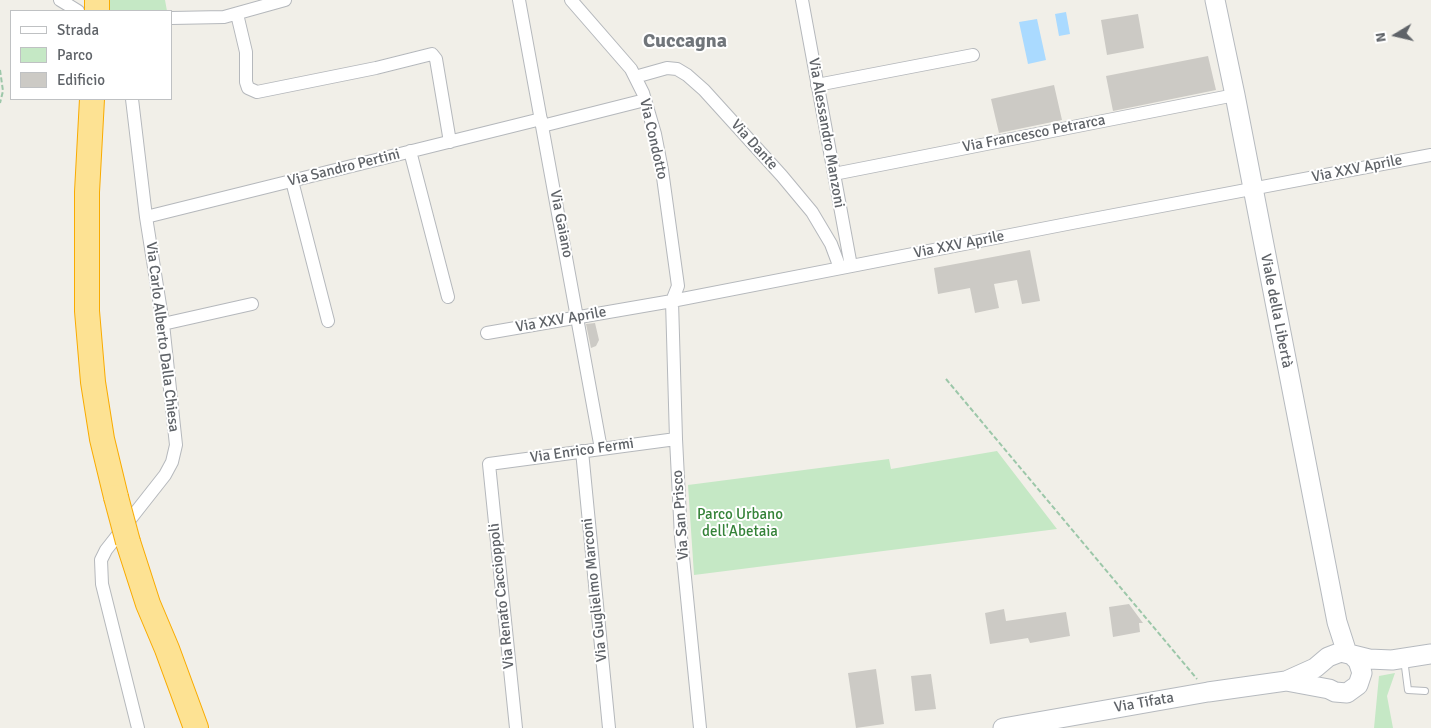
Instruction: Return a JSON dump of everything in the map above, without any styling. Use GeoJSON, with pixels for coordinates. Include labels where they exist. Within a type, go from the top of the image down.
{"type":"FeatureCollection","features":[{"type":"Feature","properties":{"kind":"highway"},"geometry":{"type":"LineString","coordinates":[[92,100],[87,192],[87,311],[92,382],[102,440],[128,542],[148,604],[196,728]]}},
{"type":"Feature","properties":{"kind":"street"},"geometry":{"type":"LineString","coordinates":[[60,0],[76,10]]}},
{"type":"Feature","properties":{"kind":"street"},"geometry":{"type":"LineString","coordinates":[[172,18],[224,17],[285,0]]}},
{"type":"Feature","properties":{"kind":"street","name":"Via Gaiano"},"geometry":{"type":"LineString","coordinates":[[519,0],[601,449]]}},
{"type":"Feature","properties":{"kind":"street","name":"Via Condotto"},"geometry":{"type":"LineString","coordinates":[[571,0],[631,69],[645,100],[655,134],[672,238],[678,286],[672,302]]}},
{"type":"Feature","properties":{"kind":"street","name":"Via Alessandro Manzoni"},"geometry":{"type":"LineString","coordinates":[[802,0],[834,174],[845,267]]}},
{"type":"Feature","properties":{"kind":"street","name":"Viale della Libertà"},"geometry":{"type":"LineString","coordinates":[[1215,0],[1337,622],[1350,654]]}},
{"type":"Feature","properties":{"kind":"street"},"geometry":{"type":"LineString","coordinates":[[237,14],[246,52],[246,82],[248,88],[257,92],[376,68],[432,54],[436,59],[450,142]]}},
{"type":"Feature","properties":{"kind":"street"},"geometry":{"type":"LineString","coordinates":[[817,85],[973,55]]}},
{"type":"Feature","properties":{"kind":"street","name":"Via Dante"},"geometry":{"type":"LineString","coordinates":[[635,77],[667,68],[677,69],[704,90],[812,212],[845,267]]}},
{"type":"Feature","properties":{"kind":"street","name":"Via Francesco Petrarca"},"geometry":{"type":"LineString","coordinates":[[834,174],[1235,95]]}},
{"type":"Feature","properties":{"kind":"street","name":"Via Carlo Alberto Dalla Chiesa"},"geometry":{"type":"LineString","coordinates":[[132,100],[176,445],[172,462],[165,475],[106,550],[101,560],[102,584],[138,728]]}},
{"type":"Feature","properties":{"kind":"street","name":"Via Sandro Pertini"},"geometry":{"type":"LineString","coordinates":[[146,217],[410,151],[645,100]]}},
{"type":"Feature","properties":{"kind":"street"},"geometry":{"type":"LineString","coordinates":[[410,151],[448,297]]}},
{"type":"Feature","properties":{"kind":"street","name":"Via XXV Aprile"},"geometry":{"type":"LineString","coordinates":[[487,333],[672,302],[1431,155]]}},
{"type":"Feature","properties":{"kind":"street"},"geometry":{"type":"LineString","coordinates":[[292,181],[328,321]]}},
{"type":"Feature","properties":{"kind":"street","name":"Via San Prisco"},"geometry":{"type":"LineString","coordinates":[[672,302],[681,537],[700,728]]}},
{"type":"Feature","properties":{"kind":"street"},"geometry":{"type":"LineString","coordinates":[[162,324],[252,304]]}},
{"type":"Feature","properties":{"kind":"street","name":"Via Enrico Fermi"},"geometry":{"type":"LineString","coordinates":[[489,464],[676,439]]}},
{"type":"Feature","properties":{"kind":"street","name":"Via Guglielmo Marconi"},"geometry":{"type":"LineString","coordinates":[[582,451],[609,728]]}},
{"type":"Feature","properties":{"kind":"street","name":"Via Renato Caccioppoli"},"geometry":{"type":"LineString","coordinates":[[489,464],[516,728]]}},
{"type":"Feature","properties":{"kind":"street","name":"Viale della Libertà"},"geometry":{"type":"LineString","coordinates":[[1326,660],[1337,622]]}},
{"type":"Feature","properties":{"kind":"street","name":"Via Tifata"},"geometry":{"type":"LineString","coordinates":[[1003,728],[1208,692],[1286,681],[1307,672],[1334,654],[1398,659],[1431,654]]}},
{"type":"Feature","properties":{"kind":"street"},"geometry":{"type":"LineString","coordinates":[[1350,654],[1361,666],[1361,680]]}},
{"type":"Feature","properties":{"kind":"street","name":"Via Tifata"},"geometry":{"type":"LineString","coordinates":[[1286,681],[1348,693],[1361,680],[1398,659]]}},
{"type":"Feature","properties":{"kind":"street"},"geometry":{"type":"LineString","coordinates":[[1326,660],[1322,667],[1322,679],[1329,689]]}},
{"type":"Feature","properties":{"kind":"lane"},"geometry":{"type":"LineString","coordinates":[[1398,659],[1408,690],[1425,691]]}},
{"type":"Feature","properties":{"kind":"path"},"geometry":{"type":"LineString","coordinates":[[0,70],[3,91],[0,103]]}},
{"type":"Feature","properties":{"kind":"path"},"geometry":{"type":"LineString","coordinates":[[946,379],[1208,692]]}},
{"type":"Feature","properties":{"kind":"green space"},"geometry":{"type":"Polygon","coordinates":[[[110,0],[165,0],[167,10],[109,10],[110,0]]]}},
{"type":"Feature","properties":{"kind":"green space","name":"Parco Urbano dell'Abetaia"},"geometry":{"type":"Polygon","coordinates":[[[997,451],[1057,529],[694,575],[688,485],[889,459],[891,469],[997,451]]]}},
{"type":"Feature","properties":{"kind":"green space"},"geometry":{"type":"Polygon","coordinates":[[[1395,673],[1387,696],[1393,728],[1374,728],[1379,676],[1395,673]]]}},
{"type":"Feature","properties":{"kind":"water"},"geometry":{"type":"Polygon","coordinates":[[[1066,12],[1070,34],[1059,36],[1055,14],[1066,12]]]}},
{"type":"Feature","properties":{"kind":"water"},"geometry":{"type":"Polygon","coordinates":[[[1037,19],[1046,60],[1028,64],[1019,22],[1037,19]]]}},
{"type":"Feature","properties":{"kind":"building"},"geometry":{"type":"Polygon","coordinates":[[[1138,14],[1144,48],[1107,55],[1101,20],[1138,14]]]}},
{"type":"Feature","properties":{"kind":"building"},"geometry":{"type":"Polygon","coordinates":[[[1208,56],[1216,90],[1113,111],[1106,76],[1208,56]]]}},
{"type":"Feature","properties":{"kind":"building"},"geometry":{"type":"Polygon","coordinates":[[[1054,85],[1062,120],[999,133],[991,99],[1054,85]]]}},
{"type":"Feature","properties":{"kind":"building"},"geometry":{"type":"Polygon","coordinates":[[[1030,250],[1040,301],[1022,304],[1017,280],[994,284],[999,308],[975,313],[970,288],[938,294],[934,268],[1030,250]]]}},
{"type":"Feature","properties":{"kind":"building"},"geometry":{"type":"Polygon","coordinates":[[[595,323],[599,340],[596,346],[591,348],[586,324],[595,323]]]}},
{"type":"Feature","properties":{"kind":"building"},"geometry":{"type":"Polygon","coordinates":[[[1129,604],[1143,623],[1139,623],[1140,632],[1113,637],[1109,607],[1129,604]]]}},
{"type":"Feature","properties":{"kind":"building"},"geometry":{"type":"Polygon","coordinates":[[[1004,609],[1006,621],[1066,612],[1070,636],[1030,643],[1028,638],[990,644],[985,613],[1004,609]]]}},
{"type":"Feature","properties":{"kind":"building"},"geometry":{"type":"Polygon","coordinates":[[[876,669],[884,724],[856,728],[848,673],[876,669]]]}},
{"type":"Feature","properties":{"kind":"building"},"geometry":{"type":"Polygon","coordinates":[[[931,674],[936,709],[915,711],[911,676],[931,674]]]}},
{"type":"Feature","properties":{"kind":"district","name":"Cuccagna"},"geometry":{"type":"Point","coordinates":[685,42]}}]}
